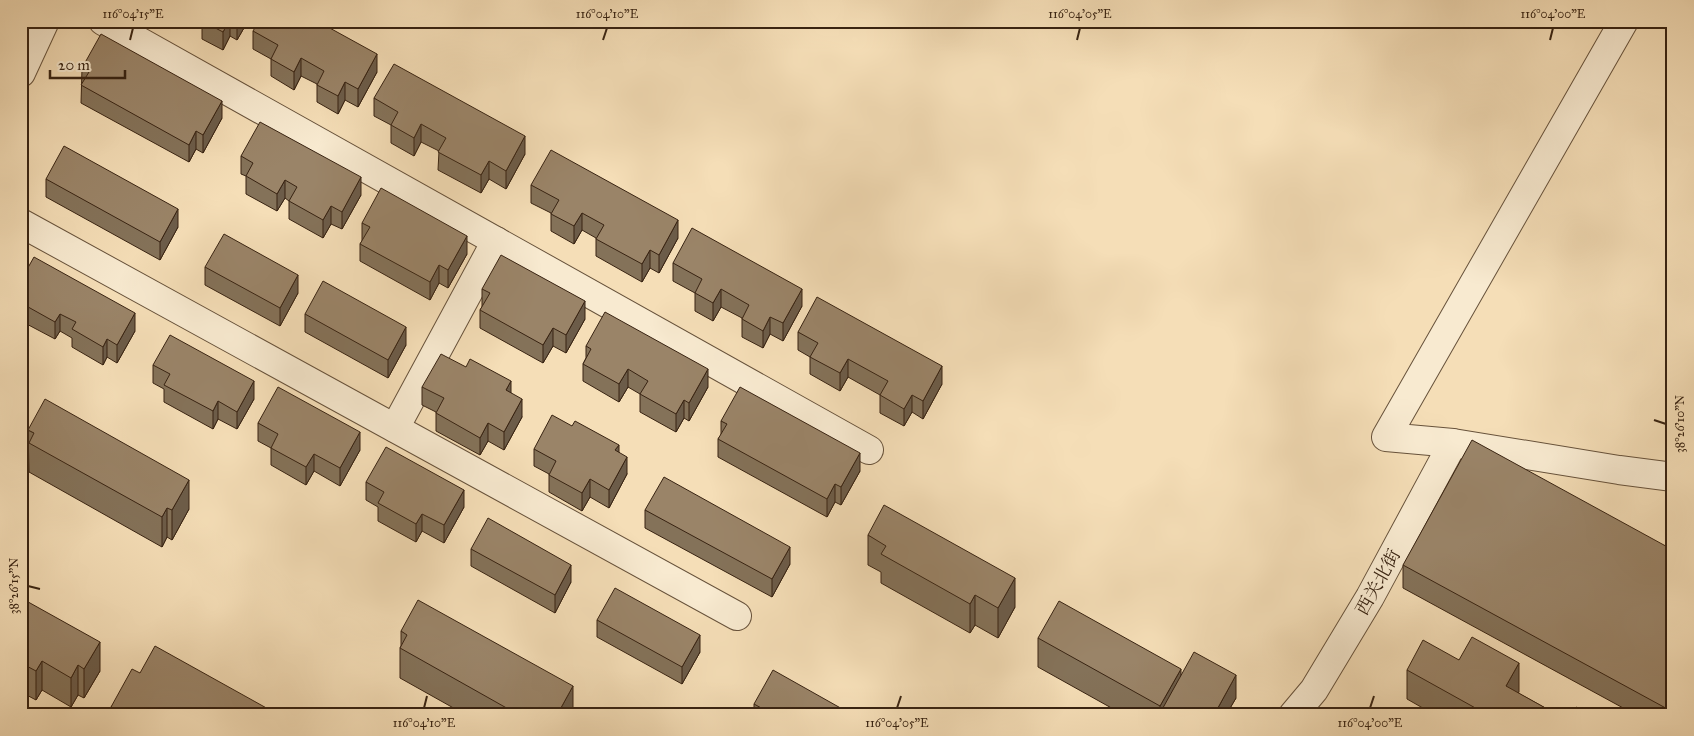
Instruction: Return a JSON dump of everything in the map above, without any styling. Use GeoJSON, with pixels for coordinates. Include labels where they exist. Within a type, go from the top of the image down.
{"type":"FeatureCollection","features":[{"type":"Feature","properties":{"kind":"street"},"geometry":{"type":"LineString","coordinates":[[21,73],[45,21]]}},
{"type":"Feature","properties":{"kind":"street"},"geometry":{"type":"LineString","coordinates":[[103,21],[869,450]]}},
{"type":"Feature","properties":{"kind":"street"},"geometry":{"type":"LineString","coordinates":[[1624,21],[1386,436],[1453,443],[1673,477]]}},
{"type":"Feature","properties":{"kind":"street"},"geometry":{"type":"LineString","coordinates":[[21,223],[737,616]]}},
{"type":"Feature","properties":{"kind":"street"},"geometry":{"type":"LineString","coordinates":[[395,428],[496,241]]}},
{"type":"Feature","properties":{"kind":"street","name":"西关北街"},"geometry":{"type":"LineString","coordinates":[[1294,715],[1314,690],[1370,597],[1453,443]]}},
{"type":"Feature","properties":{"kind":"building"},"geometry":{"type":"Polygon","coordinates":[[[202,21],[229,21],[223,32],[202,21]]]}},
{"type":"Feature","properties":{"kind":"building"},"geometry":{"type":"Polygon","coordinates":[[[259,21],[317,21],[377,54],[358,89],[345,82],[338,96],[317,85],[324,71],[301,58],[294,72],[271,59],[278,45],[253,31],[259,21]]]}},
{"type":"Feature","properties":{"kind":"building"},"geometry":{"type":"Polygon","coordinates":[[[101,34],[222,101],[203,135],[196,131],[189,145],[81,85],[89,72],[82,68],[101,34]]]}},
{"type":"Feature","properties":{"kind":"building"},"geometry":{"type":"Polygon","coordinates":[[[394,64],[525,136],[506,171],[489,161],[481,175],[438,152],[446,138],[421,124],[414,138],[391,125],[398,112],[374,98],[394,64]]]}},
{"type":"Feature","properties":{"kind":"building"},"geometry":{"type":"Polygon","coordinates":[[[260,122],[361,177],[342,212],[331,206],[323,220],[289,201],[297,187],[285,180],[277,194],[246,176],[253,163],[241,156],[260,122]]]}},
{"type":"Feature","properties":{"kind":"building"},"geometry":{"type":"Polygon","coordinates":[[[64,146],[178,209],[160,242],[46,179],[64,146]]]}},
{"type":"Feature","properties":{"kind":"building"},"geometry":{"type":"Polygon","coordinates":[[[551,150],[678,220],[659,255],[650,250],[642,264],[596,239],[604,225],[582,213],[574,226],[551,214],[559,200],[531,185],[551,150]]]}},
{"type":"Feature","properties":{"kind":"building"},"geometry":{"type":"Polygon","coordinates":[[[381,188],[467,236],[448,270],[439,265],[430,282],[360,244],[370,227],[362,223],[381,188]]]}},
{"type":"Feature","properties":{"kind":"building"},"geometry":{"type":"Polygon","coordinates":[[[692,228],[802,289],[783,323],[770,317],[763,331],[742,319],[749,305],[721,289],[713,303],[695,293],[702,279],[673,263],[692,228]]]}},
{"type":"Feature","properties":{"kind":"building"},"geometry":{"type":"Polygon","coordinates":[[[224,234],[298,275],[280,308],[205,267],[224,234]]]}},
{"type":"Feature","properties":{"kind":"building"},"geometry":{"type":"Polygon","coordinates":[[[501,255],[585,301],[566,335],[553,328],[543,345],[480,310],[490,293],[482,289],[501,255]]]}},
{"type":"Feature","properties":{"kind":"building"},"geometry":{"type":"Polygon","coordinates":[[[34,257],[135,313],[117,345],[107,339],[103,347],[72,329],[76,322],[60,314],[55,322],[21,303],[25,295],[21,292],[21,280],[34,257]]]}},
{"type":"Feature","properties":{"kind":"building"},"geometry":{"type":"Polygon","coordinates":[[[323,281],[406,327],[388,360],[305,314],[323,281]]]}},
{"type":"Feature","properties":{"kind":"building"},"geometry":{"type":"Polygon","coordinates":[[[817,297],[942,366],[923,401],[912,395],[904,409],[880,395],[888,381],[848,359],[840,373],[810,357],[818,343],[798,332],[817,297]]]}},
{"type":"Feature","properties":{"kind":"building"},"geometry":{"type":"Polygon","coordinates":[[[605,312],[708,369],[689,403],[684,400],[676,414],[640,394],[648,381],[628,369],[619,384],[583,364],[591,349],[586,346],[605,312]]]}},
{"type":"Feature","properties":{"kind":"building"},"geometry":{"type":"Polygon","coordinates":[[[170,335],[254,381],[237,412],[218,401],[213,411],[164,385],[170,374],[153,365],[170,335]]]}},
{"type":"Feature","properties":{"kind":"building"},"geometry":{"type":"Polygon","coordinates":[[[441,354],[466,367],[470,359],[511,381],[506,390],[522,399],[504,432],[488,423],[480,438],[436,413],[444,398],[422,387],[441,354]]]}},
{"type":"Feature","properties":{"kind":"building"},"geometry":{"type":"Polygon","coordinates":[[[278,387],[360,432],[340,468],[314,454],[306,467],[271,448],[278,434],[258,423],[278,387]]]}},
{"type":"Feature","properties":{"kind":"building"},"geometry":{"type":"Polygon","coordinates":[[[740,387],[860,453],[841,487],[835,484],[827,499],[718,439],[727,424],[721,421],[740,387]]]}},
{"type":"Feature","properties":{"kind":"building"},"geometry":{"type":"Polygon","coordinates":[[[45,399],[189,480],[172,510],[167,508],[162,517],[29,443],[34,433],[28,430],[45,399]]]}},
{"type":"Feature","properties":{"kind":"building"},"geometry":{"type":"Polygon","coordinates":[[[552,415],[572,426],[575,421],[619,445],[615,450],[627,457],[609,490],[590,479],[582,493],[549,475],[556,461],[534,449],[552,415]]]}},
{"type":"Feature","properties":{"kind":"building"},"geometry":{"type":"Polygon","coordinates":[[[1472,440],[1673,550],[1673,712],[1403,565],[1472,440]]]}},
{"type":"Feature","properties":{"kind":"building"},"geometry":{"type":"Polygon","coordinates":[[[386,447],[464,490],[444,525],[422,514],[416,524],[378,503],[384,492],[366,482],[386,447]]]}},
{"type":"Feature","properties":{"kind":"building"},"geometry":{"type":"Polygon","coordinates":[[[664,477],[790,547],[772,579],[645,510],[664,477]]]}},
{"type":"Feature","properties":{"kind":"building"},"geometry":{"type":"Polygon","coordinates":[[[884,505],[1015,578],[998,608],[975,595],[970,604],[881,554],[886,546],[868,535],[884,505]]]}},
{"type":"Feature","properties":{"kind":"building"},"geometry":{"type":"Polygon","coordinates":[[[488,518],[571,565],[555,595],[471,549],[488,518]]]}},
{"type":"Feature","properties":{"kind":"building"},"geometry":{"type":"Polygon","coordinates":[[[615,588],[700,635],[682,667],[597,620],[615,588]]]}},
{"type":"Feature","properties":{"kind":"building"},"geometry":{"type":"Polygon","coordinates":[[[21,598],[100,642],[84,669],[78,665],[71,678],[42,661],[36,671],[21,663],[21,598]]]}},
{"type":"Feature","properties":{"kind":"building"},"geometry":{"type":"Polygon","coordinates":[[[418,600],[573,686],[557,715],[519,715],[400,648],[407,635],[401,631],[418,600]]]}},
{"type":"Feature","properties":{"kind":"building"},"geometry":{"type":"Polygon","coordinates":[[[1059,601],[1181,669],[1160,706],[1038,638],[1059,601]]]}},
{"type":"Feature","properties":{"kind":"building"},"geometry":{"type":"Polygon","coordinates":[[[1472,637],[1519,663],[1506,686],[1558,715],[1488,715],[1407,670],[1423,640],[1459,660],[1472,637]]]}},
{"type":"Feature","properties":{"kind":"building"},"geometry":{"type":"Polygon","coordinates":[[[155,646],[279,715],[116,715],[118,711],[111,707],[132,669],[140,673],[155,646]]]}},
{"type":"Feature","properties":{"kind":"building"},"geometry":{"type":"Polygon","coordinates":[[[1194,652],[1236,675],[1214,715],[1159,715],[1194,652]]]}},
{"type":"Feature","properties":{"kind":"building"},"geometry":{"type":"Polygon","coordinates":[[[773,670],[853,715],[774,715],[754,704],[773,670]]]}},
{"type":"Feature","properties":{"kind":"building"},"geometry":{"type":"Polygon","coordinates":[[[1576,707],[1591,715],[1572,715],[1576,707]]]}},
{"type":"Feature","properties":{"kind":"building"},"geometry":{"type":"Polygon","coordinates":[[[1296,709],[1307,715],[1293,715],[1296,709]]]}}]}
